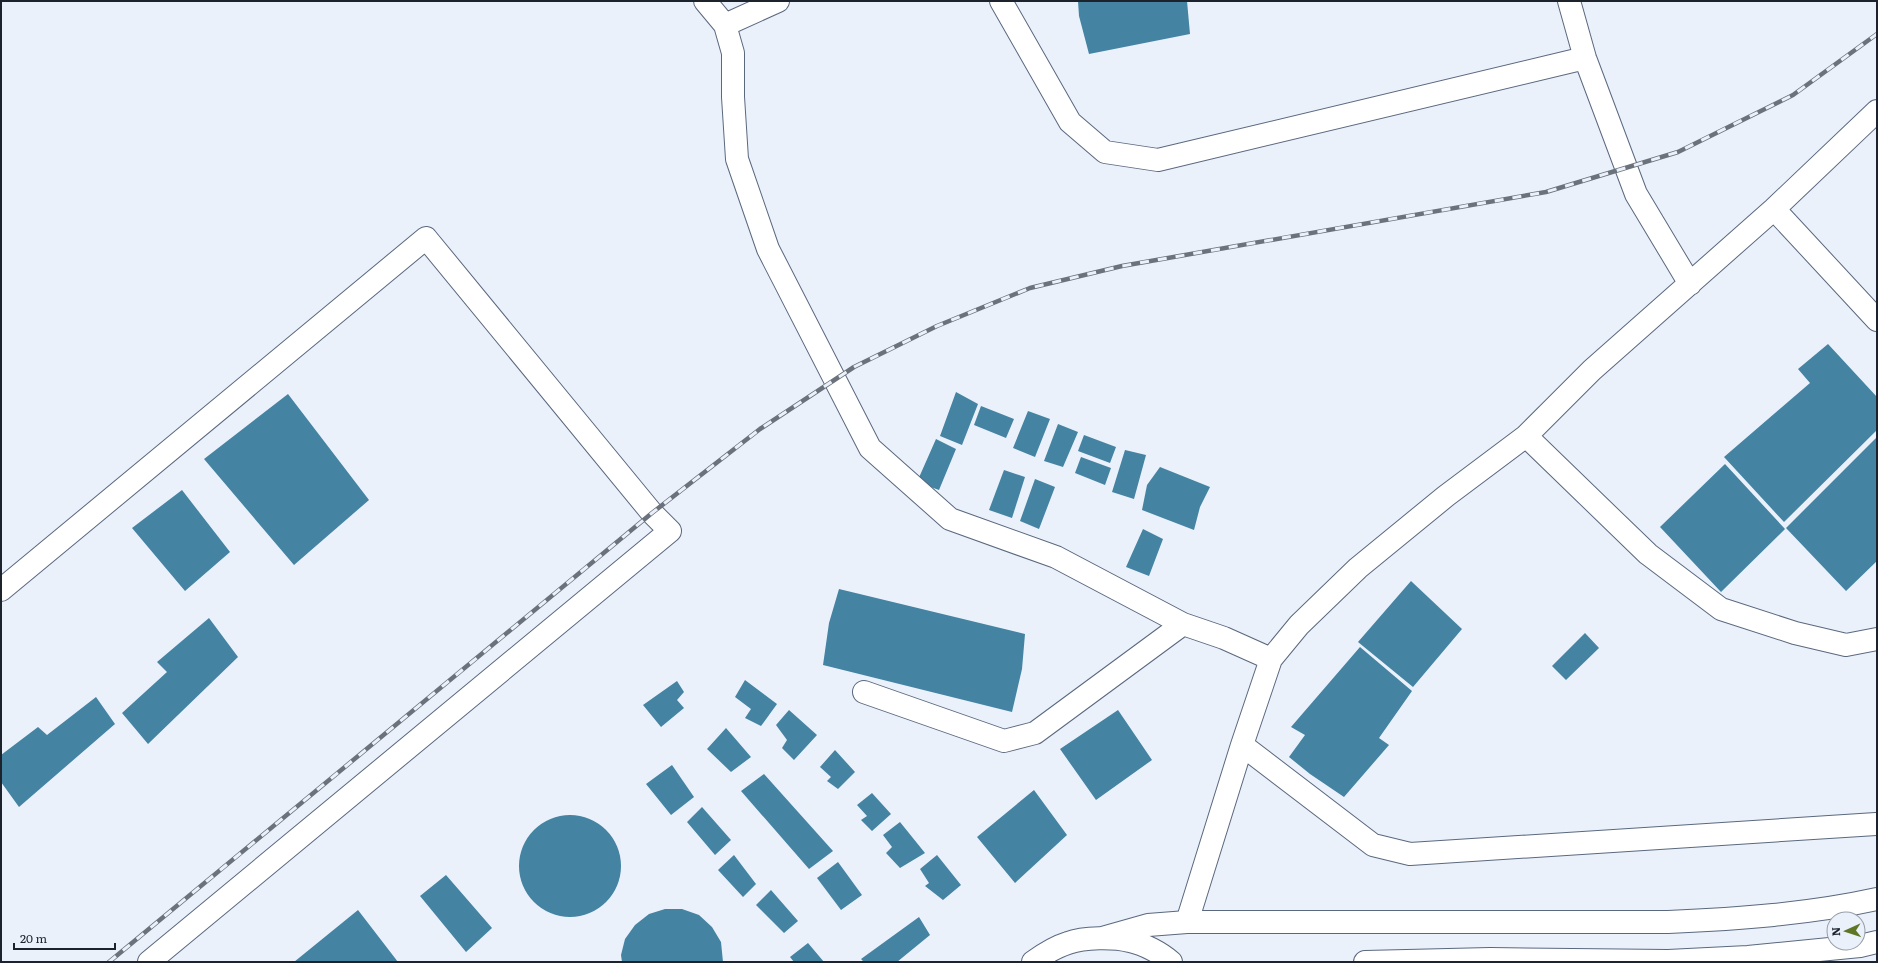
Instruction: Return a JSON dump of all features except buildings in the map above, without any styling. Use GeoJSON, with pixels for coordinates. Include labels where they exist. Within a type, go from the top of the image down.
{"type":"FeatureCollection","features":[{"type":"Feature","properties":{"kind":"main road"},"geometry":{"type":"LineString","coordinates":[[705,1],[725,25],[733,53],[733,97],[737,159],[768,249],[870,448],[950,519],[1056,557],[1183,624],[1224,638],[1271,659]]}},
{"type":"Feature","properties":{"kind":"main road"},"geometry":{"type":"LineString","coordinates":[[725,25],[778,1]]}},
{"type":"Feature","properties":{"kind":"main road"},"geometry":{"type":"LineString","coordinates":[[1001,1],[1070,122],[1105,152],[1158,160],[1585,58]]}},
{"type":"Feature","properties":{"kind":"main road"},"geometry":{"type":"LineString","coordinates":[[1569,1],[1585,58],[1636,194],[1690,284]]}},
{"type":"Feature","properties":{"kind":"main road"},"geometry":{"type":"LineString","coordinates":[[1187,922],[1242,745],[1271,659],[1299,625],[1358,568],[1446,496],[1526,436],[1592,370],[1774,209],[1877,111]]}},
{"type":"Feature","properties":{"kind":"main road"},"geometry":{"type":"LineString","coordinates":[[1774,209],[1877,320]]}},
{"type":"Feature","properties":{"kind":"main road"},"geometry":{"type":"LineString","coordinates":[[1,590],[426,238],[647,507],[670,531],[149,962]]}},
{"type":"Feature","properties":{"kind":"main road"},"geometry":{"type":"LineString","coordinates":[[1526,436],[1648,554],[1721,609],[1795,633],[1846,645],[1877,639]]}},
{"type":"Feature","properties":{"kind":"main road"},"geometry":{"type":"LineString","coordinates":[[864,692],[1004,741],[1035,733],[1183,624]]}},
{"type":"Feature","properties":{"kind":"main road"},"geometry":{"type":"LineString","coordinates":[[1242,745],[1373,845],[1410,854],[1876,824]]}},
{"type":"Feature","properties":{"kind":"main road"},"geometry":{"type":"LineString","coordinates":[[1033,962],[1045,953],[1069,942],[1102,938],[1148,925],[1187,922],[1668,922],[1748,918],[1854,904],[1877,899]]}},
{"type":"Feature","properties":{"kind":"main road"},"geometry":{"type":"LineString","coordinates":[[1102,938],[1131,941],[1164,955],[1171,962]]}},
{"type":"Feature","properties":{"kind":"main road"},"geometry":{"type":"LineString","coordinates":[[1365,962],[1490,959],[1668,961],[1748,957],[1860,946],[1877,942]]}},
{"type":"Feature","properties":{"kind":"railway"},"geometry":{"type":"LineString","coordinates":[[109,962],[652,513],[760,429],[854,367],[937,326],[1030,288],[1122,266],[1546,192],[1678,152],[1793,95],[1877,34]]}}]}
